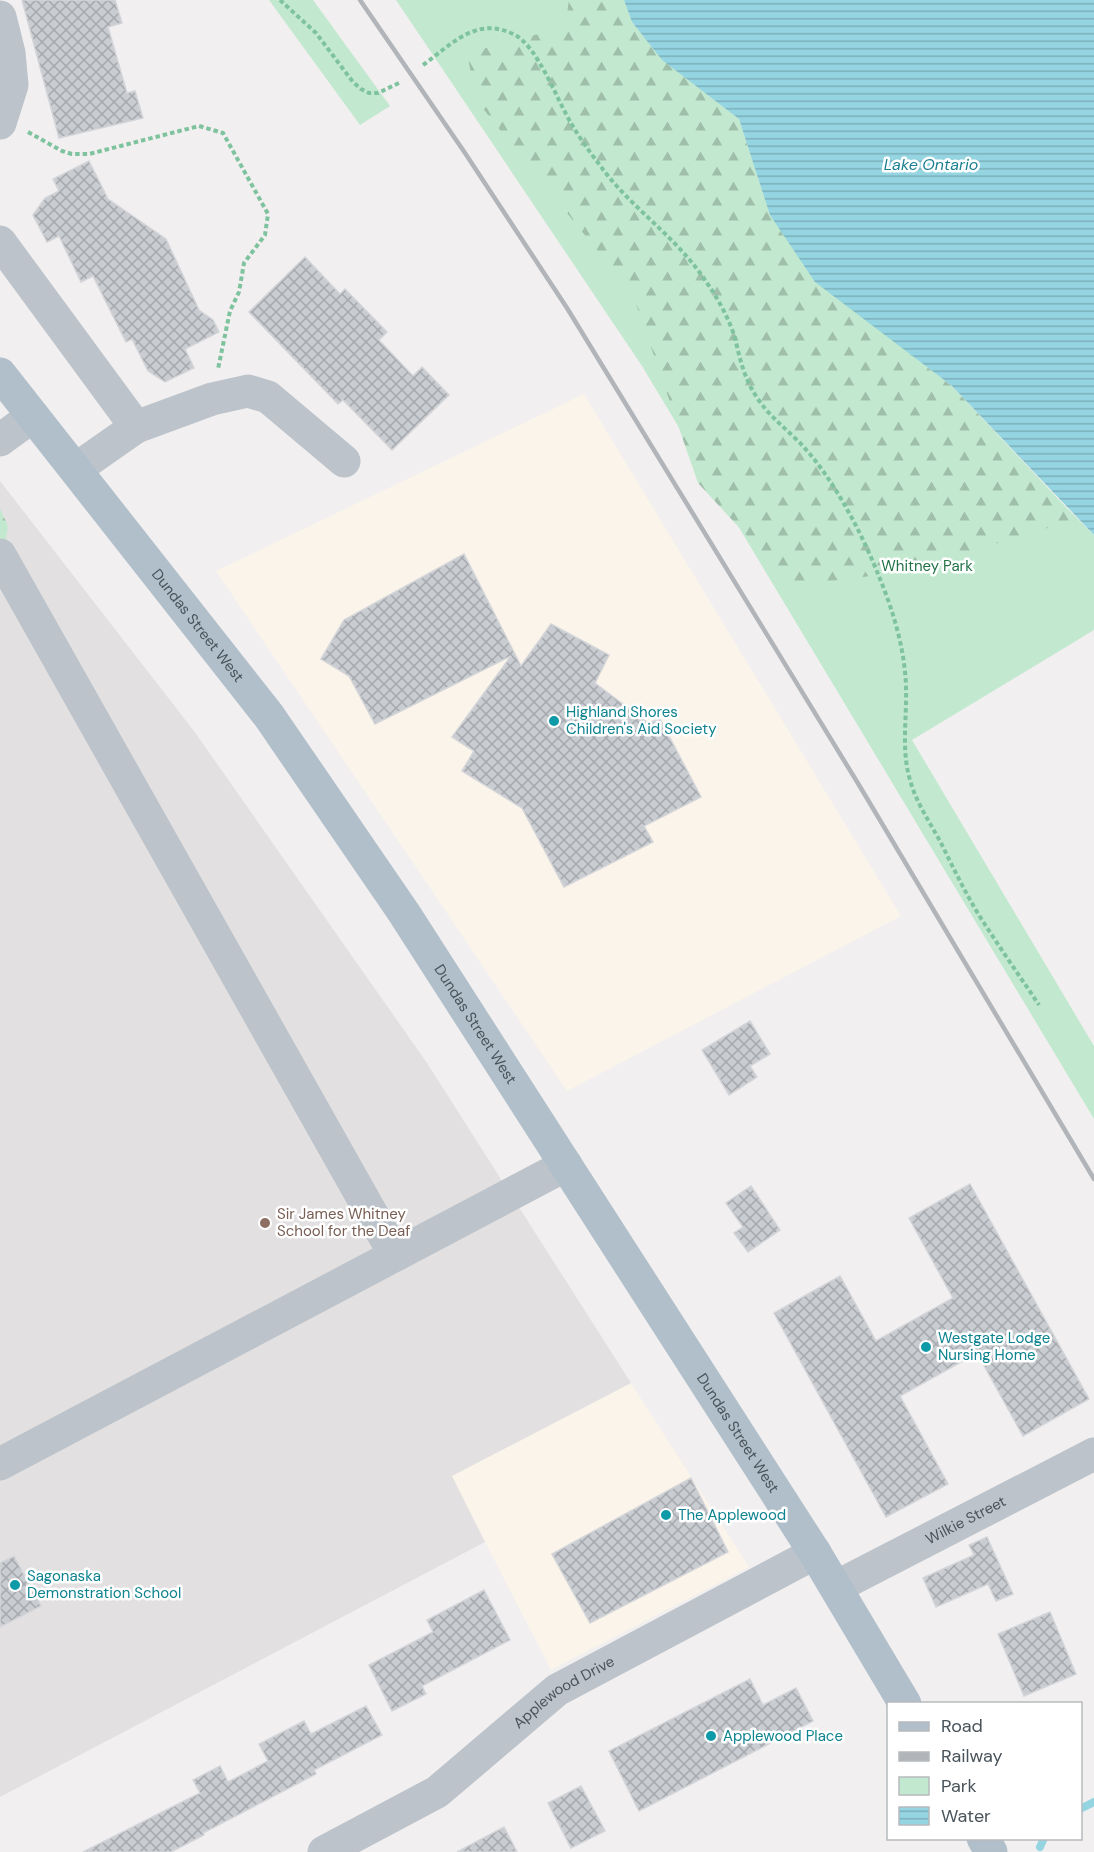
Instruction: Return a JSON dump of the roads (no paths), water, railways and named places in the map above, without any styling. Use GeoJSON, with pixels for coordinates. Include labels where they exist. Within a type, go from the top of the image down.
{"type":"FeatureCollection","features":[{"type":"Feature","properties":{"kind":"main road","name":"Dundas Street West"},"geometry":{"type":"LineString","coordinates":[[0,374],[269,716],[404,913],[815,1553],[903,1702]]}},
{"type":"Feature","properties":{"kind":"street"},"geometry":{"type":"LineString","coordinates":[[0,17],[9,53],[12,85],[1,120]]}},
{"type":"Feature","properties":{"kind":"street"},"geometry":{"type":"LineString","coordinates":[[0,242],[136,427]]}},
{"type":"Feature","properties":{"kind":"street"},"geometry":{"type":"LineString","coordinates":[[76,469],[136,427],[212,399],[248,391],[268,397],[344,460]]}},
{"type":"Feature","properties":{"kind":"street"},"geometry":{"type":"LineString","coordinates":[[0,440],[33,416]]}},
{"type":"Feature","properties":{"kind":"street"},"geometry":{"type":"LineString","coordinates":[[0,555],[395,1255]]}},
{"type":"Feature","properties":{"kind":"street"},"geometry":{"type":"LineString","coordinates":[[0,1464],[566,1165]]}},
{"type":"Feature","properties":{"kind":"street","name":"Wilkie Street"},"geometry":{"type":"LineString","coordinates":[[836,1587],[1094,1454]]}},
{"type":"Feature","properties":{"kind":"street","name":"Applewood Drive"},"geometry":{"type":"LineString","coordinates":[[324,1852],[437,1792],[557,1690],[815,1553]]}},
{"type":"Feature","properties":{"kind":"water","name":"Lake Ontario"},"geometry":{"type":"Polygon","coordinates":[[[624,0],[1094,0],[1094,535],[952,386],[815,282],[770,215],[739,119],[662,60],[632,22],[624,0]]]}},
{"type":"Feature","properties":{"kind":"waterway"},"geometry":{"type":"LineString","coordinates":[[1082,1808],[1094,1802]]}},
{"type":"Feature","properties":{"kind":"waterway"},"geometry":{"type":"LineString","coordinates":[[1040,1847],[1043,1840]]}},
{"type":"Feature","properties":{"kind":"railway"},"geometry":{"type":"LineString","coordinates":[[360,0],[465,153],[567,308],[859,785],[1094,1179]]}},
{"type":"Feature","properties":{"kind":"place","name":"Highland Shores Children's Aid Society"},"geometry":{"type":"Point","coordinates":[554,721]}},
{"type":"Feature","properties":{"kind":"place","name":"Sir James Whitney School for the Deaf"},"geometry":{"type":"Point","coordinates":[265,1223]}},
{"type":"Feature","properties":{"kind":"place","name":"Westgate Lodge Nursing Home"},"geometry":{"type":"Point","coordinates":[926,1347]}},
{"type":"Feature","properties":{"kind":"place","name":"The Applewood"},"geometry":{"type":"Point","coordinates":[666,1515]}},
{"type":"Feature","properties":{"kind":"place","name":"Sagonaska Demonstration School"},"geometry":{"type":"Point","coordinates":[15,1585]}},
{"type":"Feature","properties":{"kind":"place","name":"Applewood Place"},"geometry":{"type":"Point","coordinates":[711,1736]}},
{"type":"Feature","properties":{"kind":"park label","name":"Whitney Park"},"geometry":{"type":"Point","coordinates":[927,566]}}]}
